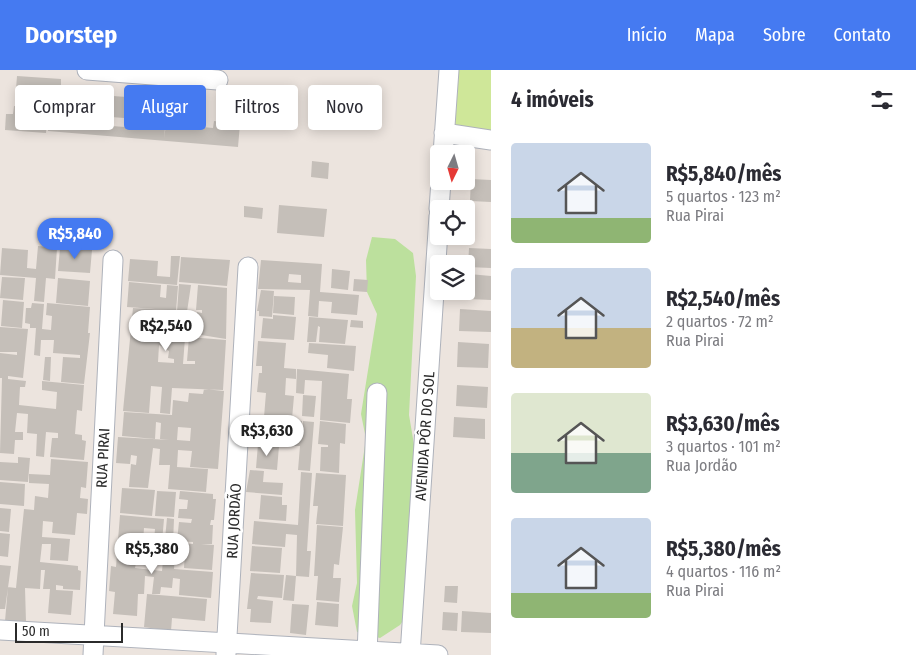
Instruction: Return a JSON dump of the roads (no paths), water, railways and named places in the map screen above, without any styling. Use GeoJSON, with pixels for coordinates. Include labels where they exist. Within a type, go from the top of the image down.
{"type":"FeatureCollection","features":[{"type":"Feature","properties":{"kind":"street"},"geometry":{"type":"LineString","coordinates":[[87,70],[218,80]]}},
{"type":"Feature","properties":{"kind":"street"},"geometry":{"type":"LineString","coordinates":[[443,145],[448,70]]}},
{"type":"Feature","properties":{"kind":"street"},"geometry":{"type":"LineString","coordinates":[[444,133],[491,140]]}},
{"type":"Feature","properties":{"kind":"street","name":"AVENIDA PÔR DO SOL"},"geometry":{"type":"LineString","coordinates":[[410,654],[437,245]]}},
{"type":"Feature","properties":{"kind":"street","name":"RUA PIRAI"},"geometry":{"type":"LineString","coordinates":[[92,655],[113,260]]}},
{"type":"Feature","properties":{"kind":"street","name":"RUA JORDÃO"},"geometry":{"type":"LineString","coordinates":[[227,649],[248,267]]}},
{"type":"Feature","properties":{"kind":"street"},"geometry":{"type":"LineString","coordinates":[[367,653],[377,393]]}},
{"type":"Feature","properties":{"kind":"street"},"geometry":{"type":"LineString","coordinates":[[0,630],[94,635],[227,649],[438,655]]}}]}
